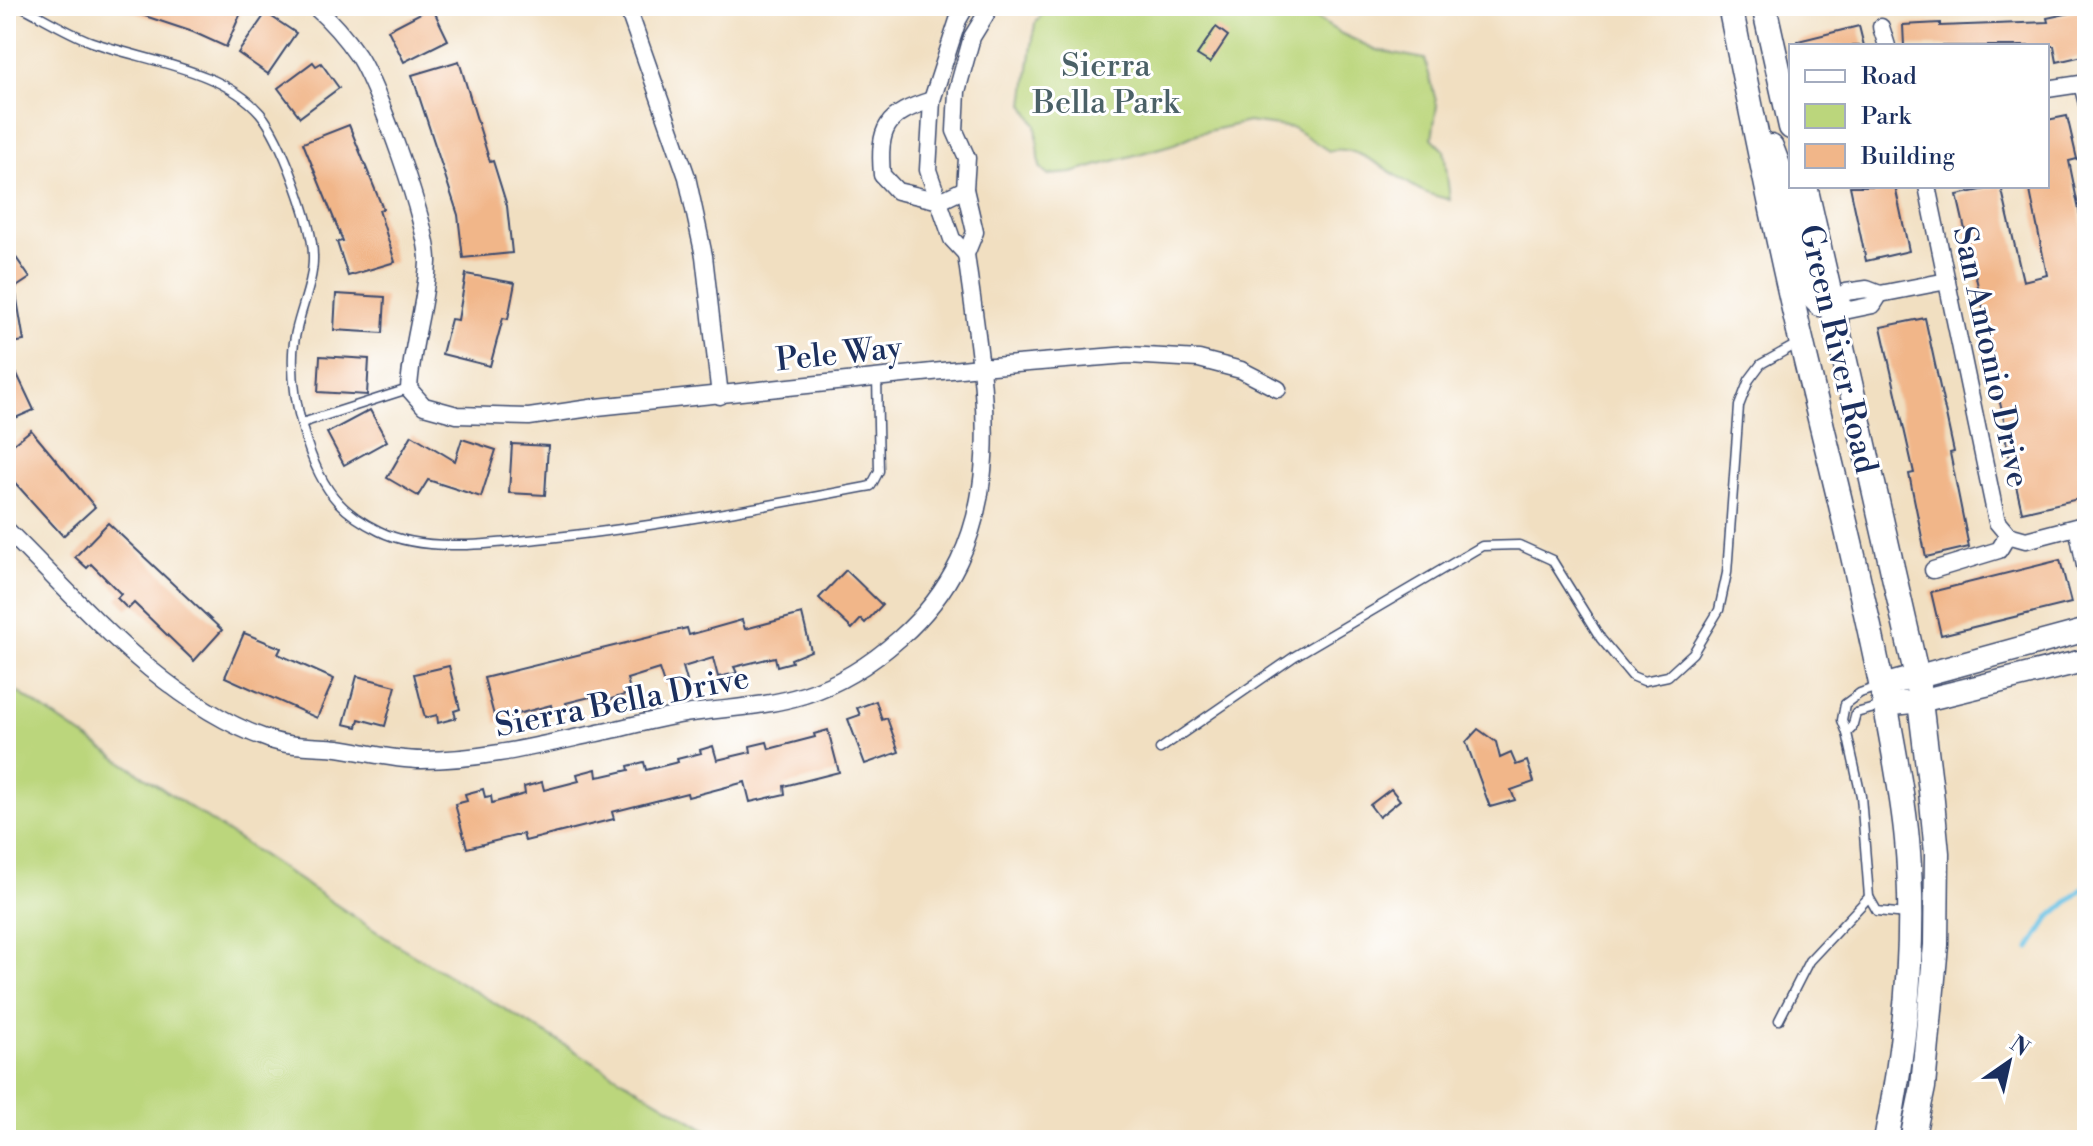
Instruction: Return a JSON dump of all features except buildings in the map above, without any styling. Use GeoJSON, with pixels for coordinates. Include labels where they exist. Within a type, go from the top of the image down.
{"type":"FeatureCollection","features":[{"type":"Feature","properties":{"kind":"main road","name":"Green River Road"},"geometry":{"type":"LineString","coordinates":[[1730,6],[1802,342],[1884,696],[1907,838],[1911,915],[1909,979],[1895,1095],[1886,1140]]}},
{"type":"Feature","properties":{"kind":"main road"},"geometry":{"type":"LineString","coordinates":[[1764,6],[1789,118]]}},
{"type":"Feature","properties":{"kind":"main road"},"geometry":{"type":"LineString","coordinates":[[1750,106],[1784,181],[1810,294],[1820,304],[1834,304]]}},
{"type":"Feature","properties":{"kind":"main road","name":"Green River Road"},"geometry":{"type":"LineString","coordinates":[[1805,188],[1919,689],[1937,853],[1936,945],[1923,1087],[1912,1140]]}},
{"type":"Feature","properties":{"kind":"main road"},"geometry":{"type":"LineString","coordinates":[[1919,689],[2087,630]]}},
{"type":"Feature","properties":{"kind":"main road"},"geometry":{"type":"LineString","coordinates":[[1884,696],[2087,660]]}},
{"type":"Feature","properties":{"kind":"street"},"geometry":{"type":"LineString","coordinates":[[314,6],[332,21],[360,58],[378,97],[420,216],[428,259],[423,308],[410,364],[409,389]]}},
{"type":"Feature","properties":{"kind":"street"},"geometry":{"type":"LineString","coordinates":[[627,6],[687,177],[704,256],[720,396]]}},
{"type":"Feature","properties":{"kind":"street","name":"Sierra Bella Drive"},"geometry":{"type":"LineString","coordinates":[[966,6],[958,20],[932,100],[928,170],[952,239],[966,254]]}},
{"type":"Feature","properties":{"kind":"street","name":"Sierra Bella Drive"},"geometry":{"type":"LineString","coordinates":[[6,529],[146,668],[211,712],[270,740],[418,760],[485,757],[680,715],[804,696],[844,679],[881,654],[919,621],[950,577],[975,521],[984,478],[986,434],[966,254],[975,232],[965,189],[967,158],[955,131],[957,91],[972,37],[991,6]]}},
{"type":"Feature","properties":{"kind":"street"},"geometry":{"type":"LineString","coordinates":[[1881,27],[1886,44]]}},
{"type":"Feature","properties":{"kind":"street"},"geometry":{"type":"LineString","coordinates":[[2049,89],[2085,84],[2087,104]]}},
{"type":"Feature","properties":{"kind":"street"},"geometry":{"type":"LineString","coordinates":[[932,100],[908,107],[889,122],[880,148],[882,175],[897,191],[940,201],[965,189]]}},
{"type":"Feature","properties":{"kind":"street","name":"San Antonio Drive"},"geometry":{"type":"LineString","coordinates":[[1927,188],[1993,511],[1997,522],[2008,535]]}},
{"type":"Feature","properties":{"kind":"street"},"geometry":{"type":"LineString","coordinates":[[1834,304],[1849,310],[1873,305],[1880,294],[1947,281]]}},
{"type":"Feature","properties":{"kind":"street","name":"Pele Way"},"geometry":{"type":"LineString","coordinates":[[409,389],[424,406],[457,415],[529,417],[597,407],[980,367],[1128,355],[1199,359],[1241,370],[1278,389]]}},
{"type":"Feature","properties":{"kind":"street"},"geometry":{"type":"LineString","coordinates":[[1933,570],[1999,550],[2008,535],[2026,540],[2082,526],[2087,575]]}},
{"type":"Feature","properties":{"kind":"lane"},"geometry":{"type":"LineString","coordinates":[[21,6],[91,41],[205,77],[230,88],[248,100],[263,117],[281,149],[308,224],[313,258],[293,349],[293,382],[302,423],[318,470],[338,502],[358,519],[381,532],[408,542],[483,544],[575,535],[737,512],[871,486],[879,471],[877,378]]}},
{"type":"Feature","properties":{"kind":"lane"},"geometry":{"type":"LineString","coordinates":[[1160,749],[1295,656],[1482,546],[1519,545],[1552,560],[1601,639],[1632,676],[1644,681],[1668,676],[1693,653],[1719,610],[1727,573],[1739,406],[1749,380],[1761,364],[1802,342]]}},
{"type":"Feature","properties":{"kind":"lane"},"geometry":{"type":"LineString","coordinates":[[302,423],[409,389]]}},
{"type":"Feature","properties":{"kind":"lane"},"geometry":{"type":"LineString","coordinates":[[1884,696],[1860,693],[1845,704],[1842,720],[1861,796],[1869,897],[1877,911],[1911,915]]}},
{"type":"Feature","properties":{"kind":"lane"},"geometry":{"type":"LineString","coordinates":[[1847,733],[1852,728],[1856,713],[1884,696]]}},
{"type":"Feature","properties":{"kind":"lane"},"geometry":{"type":"LineString","coordinates":[[1779,1020],[1809,961],[1869,897]]}},
{"type":"Feature","properties":{"kind":"green space","name":"Sierra Bella Park"},"geometry":{"type":"Polygon","coordinates":[[[1048,6],[1296,6],[1342,34],[1377,50],[1425,59],[1437,105],[1432,138],[1444,150],[1450,200],[1420,190],[1364,156],[1340,150],[1329,151],[1293,128],[1248,122],[1199,133],[1174,144],[1072,173],[1048,175],[1040,167],[1036,125],[1024,104],[1035,24],[1048,6]]]}},
{"type":"Feature","properties":{"kind":"green space"},"geometry":{"type":"Polygon","coordinates":[[[6,688],[16,691],[389,940],[724,1140],[6,1140],[6,688]]]}},
{"type":"Feature","properties":{"kind":"waterway"},"geometry":{"type":"LineString","coordinates":[[2030,948],[2050,917],[2087,885]]}}]}
